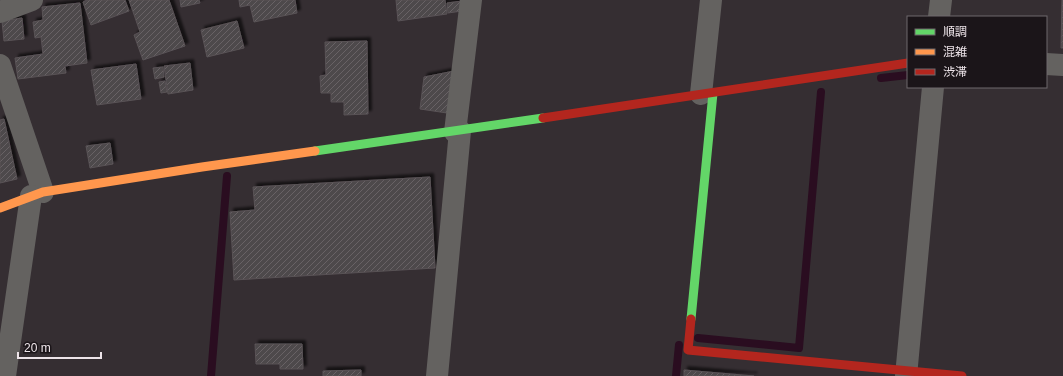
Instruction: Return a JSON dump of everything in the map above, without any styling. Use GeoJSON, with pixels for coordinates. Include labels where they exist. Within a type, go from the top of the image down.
{"type":"FeatureCollection","features":[{"type":"Feature","properties":{"kind":"street"},"geometry":{"type":"LineString","coordinates":[[0,12],[32,0]]}},
{"type":"Feature","properties":{"kind":"street"},"geometry":{"type":"LineString","coordinates":[[437,376],[457,131],[471,0]]}},
{"type":"Feature","properties":{"kind":"street"},"geometry":{"type":"LineString","coordinates":[[710,0],[707,94],[688,350],[906,374],[962,376]]}},
{"type":"Feature","properties":{"kind":"street"},"geometry":{"type":"LineString","coordinates":[[939,16],[941,0]]}},
{"type":"Feature","properties":{"kind":"street"},"geometry":{"type":"LineString","coordinates":[[0,208],[37,194],[202,167],[457,131],[907,63]]}},
{"type":"Feature","properties":{"kind":"street"},"geometry":{"type":"LineString","coordinates":[[1047,64],[1063,65]]}},
{"type":"Feature","properties":{"kind":"street"},"geometry":{"type":"LineString","coordinates":[[0,65],[37,194],[5,376]]}},
{"type":"Feature","properties":{"kind":"street"},"geometry":{"type":"LineString","coordinates":[[906,374],[933,88]]}},
{"type":"Feature","properties":{"kind":"building"},"geometry":{"type":"Polygon","coordinates":[[[87,0],[125,0],[129,11],[91,25],[83,2],[87,0]]]}},
{"type":"Feature","properties":{"kind":"building"},"geometry":{"type":"Polygon","coordinates":[[[129,0],[169,0],[185,46],[143,60],[134,35],[140,32],[129,0]]]}},
{"type":"Feature","properties":{"kind":"building"},"geometry":{"type":"Polygon","coordinates":[[[180,0],[199,0],[200,3],[181,7],[180,0]]]}},
{"type":"Feature","properties":{"kind":"building"},"geometry":{"type":"Polygon","coordinates":[[[239,0],[295,0],[297,13],[254,22],[250,5],[240,7],[239,0]]]}},
{"type":"Feature","properties":{"kind":"building"},"geometry":{"type":"Polygon","coordinates":[[[396,0],[445,0],[447,14],[398,21],[396,0]]]}},
{"type":"Feature","properties":{"kind":"building"},"geometry":{"type":"Polygon","coordinates":[[[1062,0],[1063,48],[1061,48],[1062,0]]]}},
{"type":"Feature","properties":{"kind":"building"},"geometry":{"type":"Polygon","coordinates":[[[462,1],[462,11],[448,13],[447,3],[462,1]]]}},
{"type":"Feature","properties":{"kind":"building"},"geometry":{"type":"Polygon","coordinates":[[[80,3],[87,63],[65,66],[66,73],[18,79],[15,58],[43,54],[41,37],[35,38],[33,22],[43,20],[42,7],[80,3]]]}},
{"type":"Feature","properties":{"kind":"building"},"geometry":{"type":"Polygon","coordinates":[[[22,18],[24,39],[4,41],[2,21],[22,18]]]}},
{"type":"Feature","properties":{"kind":"building"},"geometry":{"type":"Polygon","coordinates":[[[237,21],[244,48],[207,57],[201,30],[237,21]]]}},
{"type":"Feature","properties":{"kind":"building"},"geometry":{"type":"Polygon","coordinates":[[[367,41],[368,114],[344,115],[344,102],[331,102],[331,93],[321,93],[320,76],[326,75],[325,42],[367,41]]]}},
{"type":"Feature","properties":{"kind":"building"},"geometry":{"type":"Polygon","coordinates":[[[190,63],[193,90],[168,94],[164,66],[190,63]]]}},
{"type":"Feature","properties":{"kind":"building"},"geometry":{"type":"Polygon","coordinates":[[[136,64],[141,99],[97,105],[91,70],[136,64]]]}},
{"type":"Feature","properties":{"kind":"building"},"geometry":{"type":"Polygon","coordinates":[[[163,67],[164,77],[155,79],[153,68],[163,67]]]}},
{"type":"Feature","properties":{"kind":"building"},"geometry":{"type":"Polygon","coordinates":[[[454,71],[447,113],[420,109],[424,77],[454,71]]]}},
{"type":"Feature","properties":{"kind":"building"},"geometry":{"type":"Polygon","coordinates":[[[165,81],[167,92],[161,93],[159,82],[165,81]]]}},
{"type":"Feature","properties":{"kind":"building"},"geometry":{"type":"Polygon","coordinates":[[[4,119],[17,179],[0,183],[0,120],[4,119]]]}},
{"type":"Feature","properties":{"kind":"building"},"geometry":{"type":"Polygon","coordinates":[[[110,143],[113,164],[90,168],[86,146],[110,143]]]}},
{"type":"Feature","properties":{"kind":"building"},"geometry":{"type":"Polygon","coordinates":[[[430,177],[435,268],[234,280],[230,212],[255,210],[253,187],[430,177]]]}},
{"type":"Feature","properties":{"kind":"building"},"geometry":{"type":"Polygon","coordinates":[[[255,344],[302,344],[303,369],[280,369],[280,364],[256,364],[255,344]]]}},
{"type":"Feature","properties":{"kind":"building"},"geometry":{"type":"Polygon","coordinates":[[[361,370],[361,376],[323,376],[323,371],[361,370]]]}},
{"type":"Feature","properties":{"kind":"building"},"geometry":{"type":"Polygon","coordinates":[[[684,370],[754,376],[684,376],[684,370]]]}},
{"type":"Feature","properties":{"kind":"waterway"},"geometry":{"type":"LineString","coordinates":[[881,78],[907,75]]}},
{"type":"Feature","properties":{"kind":"waterway"},"geometry":{"type":"LineString","coordinates":[[698,338],[799,348],[821,92]]}},
{"type":"Feature","properties":{"kind":"waterway"},"geometry":{"type":"LineString","coordinates":[[211,376],[227,176]]}},
{"type":"Feature","properties":{"kind":"waterway"},"geometry":{"type":"LineString","coordinates":[[676,376],[679,345]]}},
{"type":"Feature","properties":{"kind":"traffic: fast"},"geometry":{"type":"LineString","coordinates":[[691,319],[713,93]]}},
{"type":"Feature","properties":{"kind":"traffic: fast"},"geometry":{"type":"LineString","coordinates":[[315,151],[543,118]]}},
{"type":"Feature","properties":{"kind":"traffic: slow"},"geometry":{"type":"LineString","coordinates":[[0,208],[43,192],[315,151]]}},
{"type":"Feature","properties":{"kind":"traffic: jam"},"geometry":{"type":"LineString","coordinates":[[543,118],[907,63]]}},
{"type":"Feature","properties":{"kind":"traffic: jam"},"geometry":{"type":"LineString","coordinates":[[691,319],[688,350],[962,376]]}}]}
